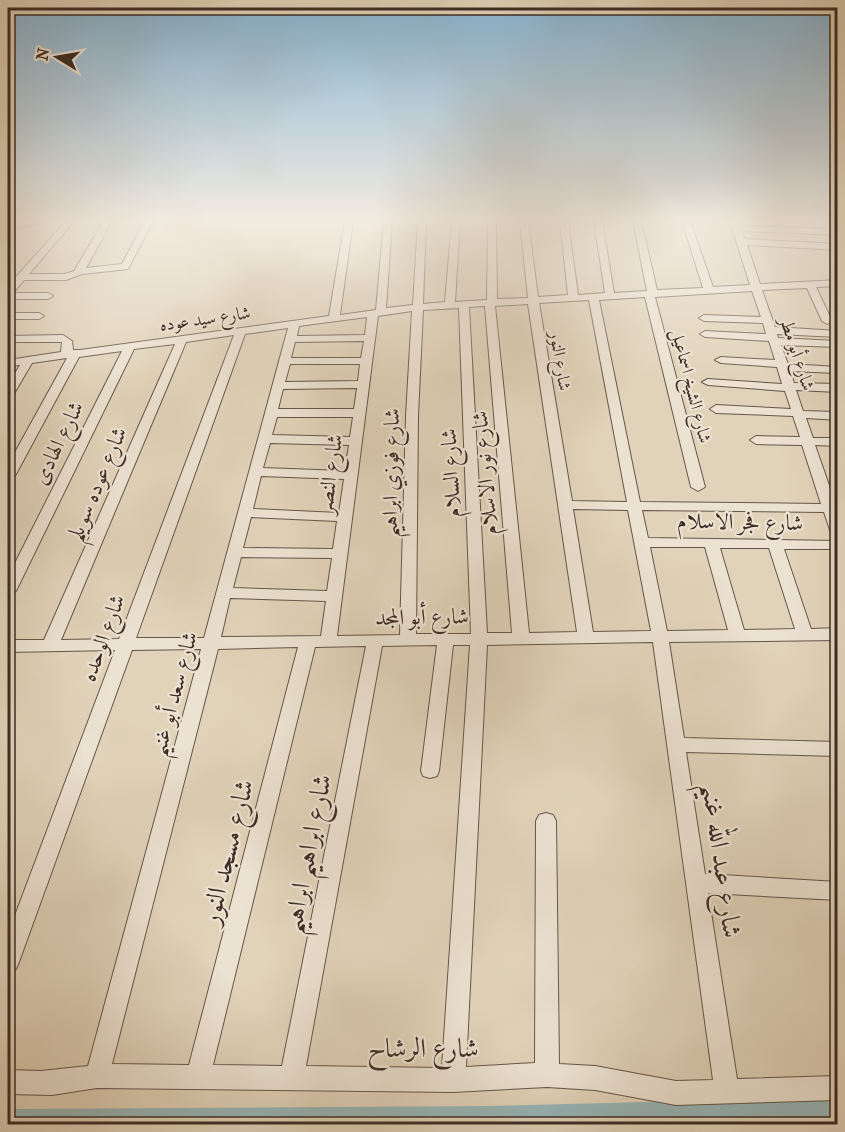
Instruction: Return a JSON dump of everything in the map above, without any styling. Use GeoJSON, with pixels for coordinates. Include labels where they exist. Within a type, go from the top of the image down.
{"type":"FeatureCollection","features":[{"type":"Feature","properties":{"kind":"street"},"geometry":{"type":"LineString","coordinates":[[8,274],[66,277],[73,274]]}},
{"type":"Feature","properties":{"kind":"street"},"geometry":{"type":"LineString","coordinates":[[334,318],[341,274]]}},
{"type":"Feature","properties":{"kind":"street","name":"شارع النصر"},"geometry":{"type":"LineString","coordinates":[[318,641],[334,596],[369,338],[377,312],[382,274]]}},
{"type":"Feature","properties":{"kind":"street","name":"شارع فوزي ابراهيم"},"geometry":{"type":"LineString","coordinates":[[408,640],[412,416],[420,274]]}},
{"type":"Feature","properties":{"kind":"street"},"geometry":{"type":"LineString","coordinates":[[450,305],[452,274]]}},
{"type":"Feature","properties":{"kind":"street","name":"شارع نور الاسلام"},"geometry":{"type":"LineString","coordinates":[[491,274],[491,303],[521,638]]}},
{"type":"Feature","properties":{"kind":"street","name":"شارع النور"},"geometry":{"type":"LineString","coordinates":[[529,274],[586,637]]}},
{"type":"Feature","properties":{"kind":"street"},"geometry":{"type":"LineString","coordinates":[[570,274],[573,298]]}},
{"type":"Feature","properties":{"kind":"street"},"geometry":{"type":"LineString","coordinates":[[606,274],[610,296]]}},
{"type":"Feature","properties":{"kind":"street","name":"شارع الشيخ اسماعيل"},"geometry":{"type":"LineString","coordinates":[[647,274],[698,487]]}},
{"type":"Feature","properties":{"kind":"street"},"geometry":{"type":"LineString","coordinates":[[704,274],[709,290]]}},
{"type":"Feature","properties":{"kind":"street","name":"شارع أبو مطر"},"geometry":{"type":"LineString","coordinates":[[751,274],[807,442],[832,506],[837,533]]}},
{"type":"Feature","properties":{"kind":"street"},"geometry":{"type":"LineString","coordinates":[[8,294],[22,275]]}},
{"type":"Feature","properties":{"kind":"street"},"geometry":{"type":"LineString","coordinates":[[810,284],[827,321]]}},
{"type":"Feature","properties":{"kind":"street","name":"شارع سيد عوده"},"geometry":{"type":"LineString","coordinates":[[8,363],[242,331],[293,331],[334,318],[419,307],[837,284]]}},
{"type":"Feature","properties":{"kind":"street"},"geometry":{"type":"LineString","coordinates":[[8,294],[48,296]]}},
{"type":"Feature","properties":{"kind":"street","name":"شارع عبد الله غنيم"},"geometry":{"type":"LineString","coordinates":[[592,297],[660,636],[727,1093]]}},
{"type":"Feature","properties":{"kind":"street","name":"شارع السلام"},"geometry":{"type":"LineString","coordinates":[[453,1080],[479,639],[464,304]]}},
{"type":"Feature","properties":{"kind":"street"},"geometry":{"type":"LineString","coordinates":[[8,316],[39,316]]}},
{"type":"Feature","properties":{"kind":"street"},"geometry":{"type":"LineString","coordinates":[[704,318],[837,344]]}},
{"type":"Feature","properties":{"kind":"street","name":"شارع الوحده"},"geometry":{"type":"LineString","coordinates":[[8,962],[242,331]]}},
{"type":"Feature","properties":{"kind":"street"},"geometry":{"type":"LineString","coordinates":[[293,331],[369,338]]}},
{"type":"Feature","properties":{"kind":"street","name":"شارع سعد أبو غنيم"},"geometry":{"type":"LineString","coordinates":[[97,1076],[293,331]]}},
{"type":"Feature","properties":{"kind":"street"},"geometry":{"type":"LineString","coordinates":[[705,334],[837,333]]}},
{"type":"Feature","properties":{"kind":"street"},"geometry":{"type":"LineString","coordinates":[[8,339],[63,338],[67,341],[72,353],[8,476]]}},
{"type":"Feature","properties":{"kind":"street","name":"شارع عوده سويلم"},"geometry":{"type":"LineString","coordinates":[[50,645],[182,339]]}},
{"type":"Feature","properties":{"kind":"street","name":"شارع الهادى"},"geometry":{"type":"LineString","coordinates":[[8,591],[130,346]]}},
{"type":"Feature","properties":{"kind":"street"},"geometry":{"type":"LineString","coordinates":[[8,394],[29,359]]}},
{"type":"Feature","properties":{"kind":"street"},"geometry":{"type":"LineString","coordinates":[[721,360],[837,370]]}},
{"type":"Feature","properties":{"kind":"street"},"geometry":{"type":"LineString","coordinates":[[285,361],[366,361]]}},
{"type":"Feature","properties":{"kind":"street"},"geometry":{"type":"LineString","coordinates":[[708,382],[837,388]]}},
{"type":"Feature","properties":{"kind":"street"},"geometry":{"type":"LineString","coordinates":[[278,386],[363,384]]}},
{"type":"Feature","properties":{"kind":"street"},"geometry":{"type":"LineString","coordinates":[[716,409],[837,416]]}},
{"type":"Feature","properties":{"kind":"street"},"geometry":{"type":"LineString","coordinates":[[271,413],[359,413]]}},
{"type":"Feature","properties":{"kind":"street"},"geometry":{"type":"LineString","coordinates":[[264,439],[355,441]]}},
{"type":"Feature","properties":{"kind":"street"},"geometry":{"type":"LineString","coordinates":[[756,440],[837,442]]}},
{"type":"Feature","properties":{"kind":"street"},"geometry":{"type":"LineString","coordinates":[[256,472],[351,475]]}},
{"type":"Feature","properties":{"kind":"street"},"geometry":{"type":"LineString","coordinates":[[565,505],[832,506]]}},
{"type":"Feature","properties":{"kind":"street"},"geometry":{"type":"LineString","coordinates":[[245,513],[345,517]]}},
{"type":"Feature","properties":{"kind":"street","name":"شارع فجر الاسلام"},"geometry":{"type":"LineString","coordinates":[[641,542],[837,545]]}},
{"type":"Feature","properties":{"kind":"street"},"geometry":{"type":"LineString","coordinates":[[711,543],[738,635]]}},
{"type":"Feature","properties":{"kind":"street"},"geometry":{"type":"LineString","coordinates":[[775,544],[805,634]]}},
{"type":"Feature","properties":{"kind":"street"},"geometry":{"type":"LineString","coordinates":[[235,552],[340,554]]}},
{"type":"Feature","properties":{"kind":"street"},"geometry":{"type":"LineString","coordinates":[[224,593],[334,596]]}},
{"type":"Feature","properties":{"kind":"street","name":"شارع أبو المجد"},"geometry":{"type":"LineString","coordinates":[[8,646],[837,634]]}},
{"type":"Feature","properties":{"kind":"street"},"geometry":{"type":"LineString","coordinates":[[430,771],[446,639]]}},
{"type":"Feature","properties":{"kind":"street","name":"شارع ابراهيم ابراهيم"},"geometry":{"type":"LineString","coordinates":[[292,1078],[375,640]]}},
{"type":"Feature","properties":{"kind":"street","name":"شارع مسجد النور"},"geometry":{"type":"LineString","coordinates":[[198,1076],[318,641]]}},
{"type":"Feature","properties":{"kind":"street"},"geometry":{"type":"LineString","coordinates":[[676,745],[837,749]]}},
{"type":"Feature","properties":{"kind":"street"},"geometry":{"type":"LineString","coordinates":[[546,821],[547,1075]]}},
{"type":"Feature","properties":{"kind":"street"},"geometry":{"type":"LineString","coordinates":[[697,883],[837,891]]}},
{"type":"Feature","properties":{"kind":"street","name":"شارع الرشاح"},"geometry":{"type":"LineString","coordinates":[[8,1082],[30,1084],[65,1082],[97,1076],[453,1080],[547,1075],[596,1078],[676,1093],[837,1088]]}},
{"type":"Feature","properties":{"kind":"waterway"},"geometry":{"type":"LineString","coordinates":[[11,1124],[489,1121],[838,1112]]}}]}
